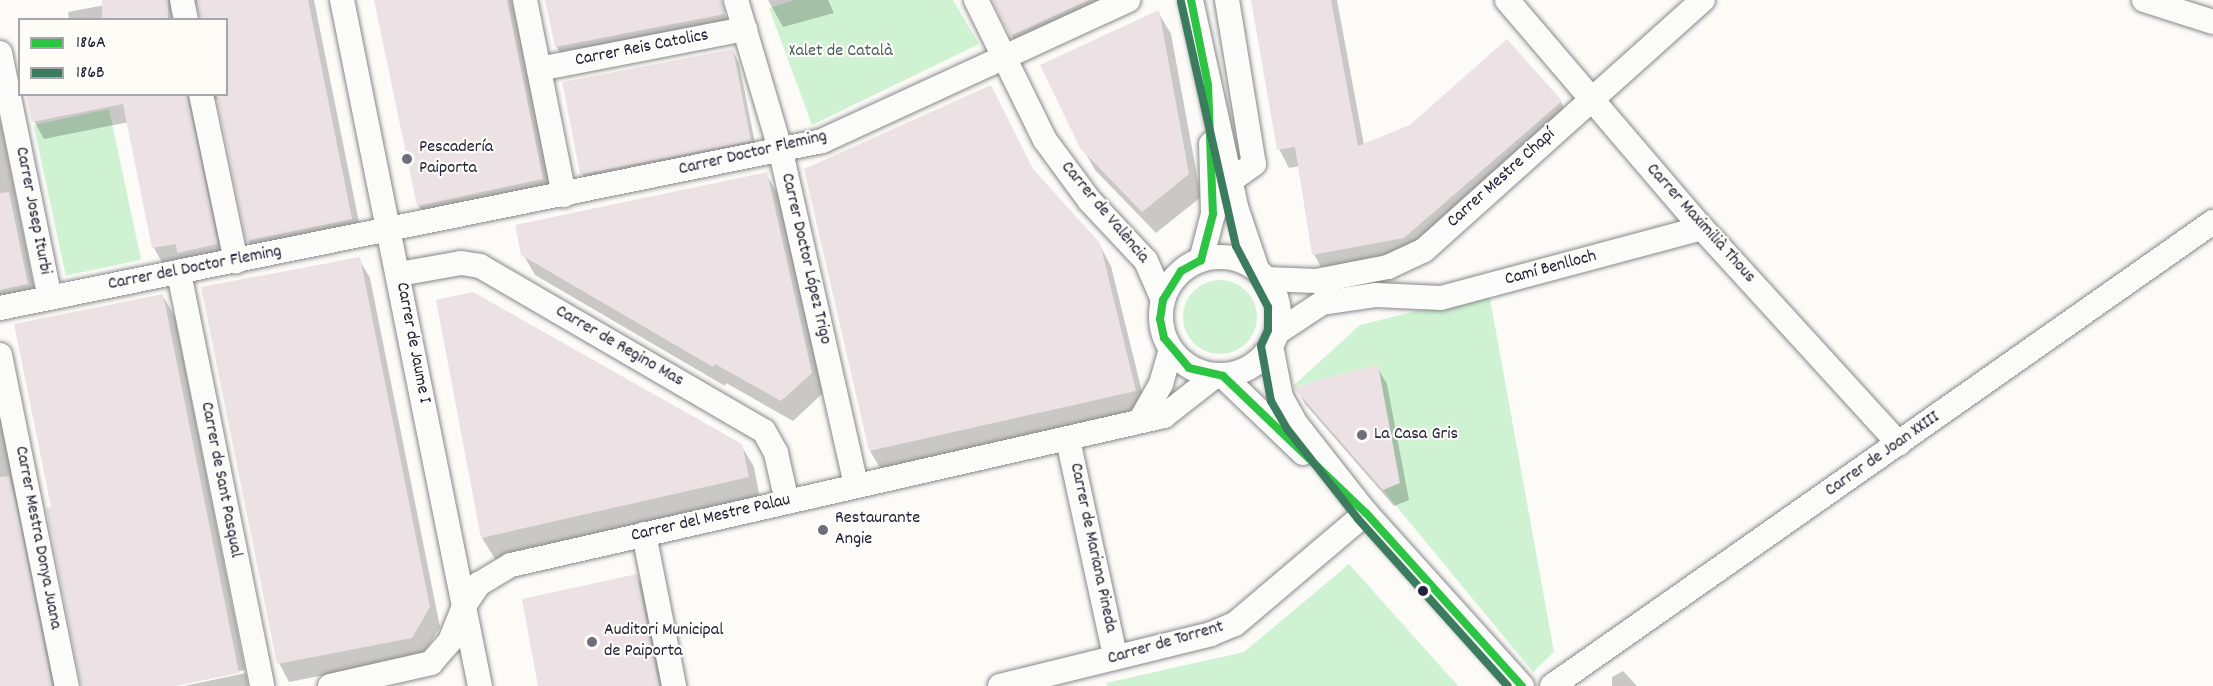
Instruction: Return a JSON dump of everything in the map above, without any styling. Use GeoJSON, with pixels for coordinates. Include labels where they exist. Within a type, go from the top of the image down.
{"type":"FeatureCollection","features":[{"type":"Feature","properties":{"kind":"street"},"geometry":{"type":"LineString","coordinates":[[182,0],[186,18]]}},
{"type":"Feature","properties":{"kind":"street","name":"Carrer de Jaume I"},"geometry":{"type":"LineString","coordinates":[[342,0],[399,274],[480,686]]}},
{"type":"Feature","properties":{"kind":"street"},"geometry":{"type":"LineString","coordinates":[[525,0],[564,195]]}},
{"type":"Feature","properties":{"kind":"street","name":"Carrer Doctor López Trigo"},"geometry":{"type":"LineString","coordinates":[[736,0],[781,152],[856,486]]}},
{"type":"Feature","properties":{"kind":"street","name":"Carrer de València"},"geometry":{"type":"LineString","coordinates":[[976,0],[1045,140],[1089,200],[1146,261],[1163,300]]}},
{"type":"Feature","properties":{"kind":"street","name":"Carrer Doctor Fleming"},"geometry":{"type":"LineString","coordinates":[[390,230],[781,152],[822,141],[1128,0]]}},
{"type":"Feature","properties":{"kind":"street"},"geometry":{"type":"LineString","coordinates":[[1191,0],[1208,85],[1246,243],[1278,304],[1274,339],[1281,397],[1296,424],[1366,513],[1521,686]]}},
{"type":"Feature","properties":{"kind":"street"},"geometry":{"type":"LineString","coordinates":[[1227,0],[1254,164],[1231,180]]}},
{"type":"Feature","properties":{"kind":"street","name":"Carrer Maximilià Thous"},"geometry":{"type":"LineString","coordinates":[[1507,0],[1702,228],[1899,444]]}},
{"type":"Feature","properties":{"kind":"street","name":"Carrer Mestre Chapí"},"geometry":{"type":"LineString","coordinates":[[1262,274],[1316,281],[1388,267],[1423,251],[1703,0]]}},
{"type":"Feature","properties":{"kind":"street"},"geometry":{"type":"LineString","coordinates":[[2144,0],[2213,22]]}},
{"type":"Feature","properties":{"kind":"street","name":"Carrer Reis Catolics"},"geometry":{"type":"LineString","coordinates":[[539,69],[745,29]]}},
{"type":"Feature","properties":{"kind":"street","name":"Carrer Josep Iturbi"},"geometry":{"type":"LineString","coordinates":[[0,53],[50,298]]}},
{"type":"Feature","properties":{"kind":"street"},"geometry":{"type":"LineString","coordinates":[[1201,260],[1213,214],[1208,85]]}},
{"type":"Feature","properties":{"kind":"street"},"geometry":{"type":"LineString","coordinates":[[201,96],[236,261]]}},
{"type":"Feature","properties":{"kind":"street","name":"Carrer de Joan XXIII"},"geometry":{"type":"LineString","coordinates":[[1552,686],[2213,222]]}},
{"type":"Feature","properties":{"kind":"street","name":"Camí Benlloch"},"geometry":{"type":"LineString","coordinates":[[1274,339],[1322,303],[1376,295],[1441,298],[1702,228]]}},
{"type":"Feature","properties":{"kind":"street","name":"Carrer del Doctor Fleming"},"geometry":{"type":"LineString","coordinates":[[0,308],[390,230]]}},
{"type":"Feature","properties":{"kind":"street"},"geometry":{"type":"LineString","coordinates":[[1262,274],[1224,257],[1201,260],[1181,271],[1163,300],[1160,319],[1171,350],[1189,368],[1219,376],[1366,513]]}},
{"type":"Feature","properties":{"kind":"street","name":"Carrer de Regino Mas"},"geometry":{"type":"LineString","coordinates":[[399,274],[461,263],[480,266],[764,431],[776,453],[787,502]]}},
{"type":"Feature","properties":{"kind":"street","name":"Carrer de Sant Pasqual"},"geometry":{"type":"LineString","coordinates":[[179,273],[262,686]]}},
{"type":"Feature","properties":{"kind":"street"},"geometry":{"type":"LineString","coordinates":[[1219,376],[1251,368],[1274,339]]}},
{"type":"Feature","properties":{"kind":"street"},"geometry":{"type":"LineString","coordinates":[[1140,421],[1161,384],[1171,350]]}},
{"type":"Feature","properties":{"kind":"street","name":"Carrer Mestra Donya Juana"},"geometry":{"type":"LineString","coordinates":[[0,355],[67,686]]}},
{"type":"Feature","properties":{"kind":"street","name":"Carrer del Mestre Palau"},"geometry":{"type":"LineString","coordinates":[[330,686],[431,663],[450,641],[464,606],[479,584],[511,566],[856,486],[1068,440],[1164,416],[1219,376]]}},
{"type":"Feature","properties":{"kind":"street","name":"Carrer de Mariana Pineda"},"geometry":{"type":"LineString","coordinates":[[1068,440],[1115,656]]}},
{"type":"Feature","properties":{"kind":"street","name":"Carrer de Torrent"},"geometry":{"type":"LineString","coordinates":[[1000,686],[1211,634],[1235,624],[1366,513]]}},
{"type":"Feature","properties":{"kind":"street"},"geometry":{"type":"LineString","coordinates":[[644,534],[674,686]]}},
{"type":"Feature","properties":{"kind":"green space","name":"Xalet de Català"},"geometry":{"type":"Polygon","coordinates":[[[795,0],[953,0],[979,44],[812,125],[769,8],[795,0]]]}},
{"type":"Feature","properties":{"kind":"green space"},"geometry":{"type":"Polygon","coordinates":[[[109,109],[141,260],[66,276],[34,125],[109,109]]]}},
{"type":"Feature","properties":{"kind":"green space"},"geometry":{"type":"Polygon","coordinates":[[[1220,280],[1234,283],[1246,291],[1254,303],[1257,317],[1254,331],[1246,343],[1234,351],[1220,354],[1206,351],[1194,343],[1186,331],[1183,317],[1186,303],[1194,291],[1206,283],[1220,280]]]}},
{"type":"Feature","properties":{"kind":"green space"},"geometry":{"type":"Polygon","coordinates":[[[1489,293],[1554,652],[1533,672],[1383,490],[1378,365],[1292,387],[1360,325],[1489,293]]]}},
{"type":"Feature","properties":{"kind":"green space"},"geometry":{"type":"Polygon","coordinates":[[[1349,564],[1458,686],[1107,686],[1106,683],[1244,652],[1349,564]]]}},
{"type":"Feature","properties":{"kind":"building"},"geometry":{"type":"Polygon","coordinates":[[[102,0],[168,0],[168,18],[102,18],[102,0]]]}},
{"type":"Feature","properties":{"kind":"building"},"geometry":{"type":"Polygon","coordinates":[[[197,0],[308,0],[352,219],[246,241],[216,96],[228,96],[228,18],[200,18],[197,0]]]}},
{"type":"Feature","properties":{"kind":"building"},"geometry":{"type":"Polygon","coordinates":[[[374,0],[507,0],[543,179],[417,206],[374,0]]]}},
{"type":"Feature","properties":{"kind":"building"},"geometry":{"type":"Polygon","coordinates":[[[545,0],[722,0],[725,14],[555,47],[545,0]]]}},
{"type":"Feature","properties":{"kind":"building"},"geometry":{"type":"Polygon","coordinates":[[[992,0],[1089,0],[1010,36],[992,0]]]}},
{"type":"Feature","properties":{"kind":"building"},"geometry":{"type":"Polygon","coordinates":[[[1251,0],[1331,0],[1358,146],[1410,125],[1507,39],[1562,101],[1404,238],[1312,255],[1295,147],[1277,150],[1251,0]]]}},
{"type":"Feature","properties":{"kind":"building"},"geometry":{"type":"Polygon","coordinates":[[[1159,10],[1189,174],[1142,212],[1080,148],[1040,65],[1159,10]]]}},
{"type":"Feature","properties":{"kind":"building"},"geometry":{"type":"Polygon","coordinates":[[[733,49],[751,141],[580,174],[562,82],[733,49]]]}},
{"type":"Feature","properties":{"kind":"building"},"geometry":{"type":"Polygon","coordinates":[[[991,85],[1033,169],[1100,243],[1136,391],[869,451],[804,169],[991,85]]]}},
{"type":"Feature","properties":{"kind":"building"},"geometry":{"type":"Polygon","coordinates":[[[26,96],[187,96],[218,244],[177,253],[176,244],[152,248],[123,104],[32,122],[26,96]]]}},
{"type":"Feature","properties":{"kind":"building"},"geometry":{"type":"Polygon","coordinates":[[[767,172],[812,373],[781,401],[715,364],[713,367],[521,255],[515,225],[767,172]]]}},
{"type":"Feature","properties":{"kind":"building"},"geometry":{"type":"Polygon","coordinates":[[[9,192],[28,284],[0,290],[0,193],[9,192]]]}},
{"type":"Feature","properties":{"kind":"building"},"geometry":{"type":"Polygon","coordinates":[[[360,257],[430,607],[412,638],[277,664],[201,287],[360,257]]]}},
{"type":"Feature","properties":{"kind":"building"},"geometry":{"type":"Polygon","coordinates":[[[473,292],[742,444],[749,477],[481,538],[436,300],[473,292]]]}},
{"type":"Feature","properties":{"kind":"building"},"geometry":{"type":"Polygon","coordinates":[[[163,294],[239,673],[175,686],[81,686],[46,508],[51,507],[14,324],[163,294]]]}},
{"type":"Feature","properties":{"kind":"building","name":"La Casa Gris"},"geometry":{"type":"Polygon","coordinates":[[[1378,365],[1400,483],[1383,490],[1293,387],[1378,365]]]}},
{"type":"Feature","properties":{"kind":"building"},"geometry":{"type":"Polygon","coordinates":[[[9,476],[52,686],[0,686],[0,477],[9,476]]]}},
{"type":"Feature","properties":{"kind":"building","name":"Auditori Municipal de Paiporta"},"geometry":{"type":"Polygon","coordinates":[[[637,574],[659,686],[538,686],[522,599],[637,574]]]}},
{"type":"Feature","properties":{"kind":"transit line","name":"186A"},"geometry":{"type":"LineString","coordinates":[[1191,0],[1208,85],[1213,214],[1201,260],[1181,271],[1163,300],[1160,319],[1164,338],[1189,368],[1223,376],[1366,513],[1522,686]]}},
{"type":"Feature","properties":{"kind":"transit line","name":"186B"},"geometry":{"type":"LineString","coordinates":[[1181,2],[1236,246],[1268,307],[1268,330],[1261,346],[1271,401],[1288,430],[1358,519],[1508,686]]}},
{"type":"Feature","properties":{"kind":"place","name":"Pescadería Paiporta"},"geometry":{"type":"Point","coordinates":[407,159]}},
{"type":"Feature","properties":{"kind":"place","name":"La Casa Gris"},"geometry":{"type":"Point","coordinates":[1362,435]}},
{"type":"Feature","properties":{"kind":"place","name":"Restaurante Angie"},"geometry":{"type":"Point","coordinates":[823,530]}},
{"type":"Feature","properties":{"kind":"place","name":"Auditori Municipal de Paiporta"},"geometry":{"type":"Point","coordinates":[592,642]}}]}
